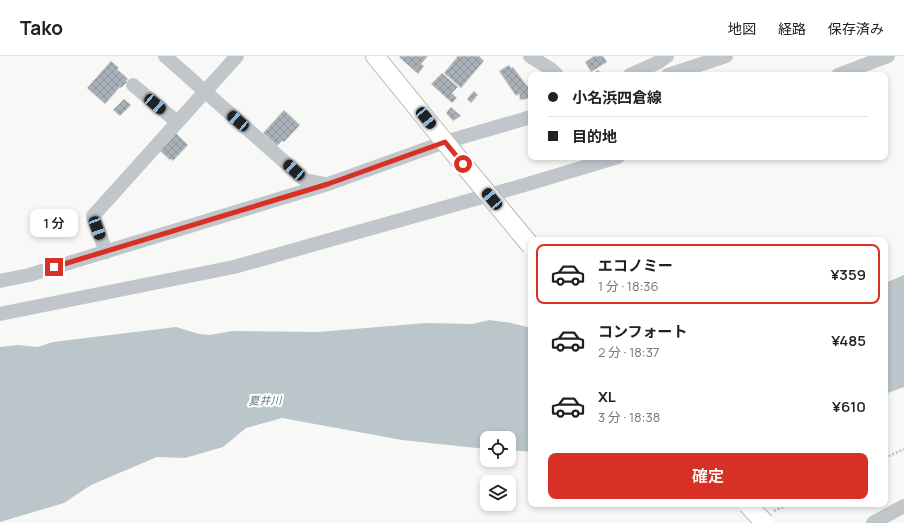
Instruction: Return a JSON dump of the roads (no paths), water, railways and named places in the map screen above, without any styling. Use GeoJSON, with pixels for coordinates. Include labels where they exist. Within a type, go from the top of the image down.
{"type":"FeatureCollection","features":[{"type":"Feature","properties":{"kind":"main road"},"geometry":{"type":"LineString","coordinates":[[375,56],[528,242]]}},
{"type":"Feature","properties":{"kind":"main road"},"geometry":{"type":"LineString","coordinates":[[750,507],[765,523]]}},
{"type":"Feature","properties":{"kind":"street"},"geometry":{"type":"LineString","coordinates":[[165,56],[305,180],[328,184]]}},
{"type":"Feature","properties":{"kind":"street"},"geometry":{"type":"LineString","coordinates":[[106,252],[93,216],[237,56]]}},
{"type":"Feature","properties":{"kind":"street"},"geometry":{"type":"LineString","coordinates":[[530,56],[554,72]]}},
{"type":"Feature","properties":{"kind":"street"},"geometry":{"type":"LineString","coordinates":[[637,72],[659,62],[667,56]]}},
{"type":"Feature","properties":{"kind":"street"},"geometry":{"type":"LineString","coordinates":[[677,72],[726,56]]}},
{"type":"Feature","properties":{"kind":"street"},"geometry":{"type":"LineString","coordinates":[[846,72],[888,56]]}},
{"type":"Feature","properties":{"kind":"street"},"geometry":{"type":"LineString","coordinates":[[133,85],[177,122]]}},
{"type":"Feature","properties":{"kind":"street"},"geometry":{"type":"LineString","coordinates":[[0,281],[29,275],[449,147],[528,118]]}},
{"type":"Feature","properties":{"kind":"street"},"geometry":{"type":"LineString","coordinates":[[0,314],[234,267],[608,160]]}},
{"type":"Feature","properties":{"kind":"street"},"geometry":{"type":"LineString","coordinates":[[873,523],[904,506]]}},
{"type":"Feature","properties":{"kind":"water"},"geometry":{"type":"Polygon","coordinates":[[[904,275],[904,387],[888,393],[888,282],[904,275]]]}},
{"type":"Feature","properties":{"kind":"water","name":"夏井川"},"geometry":{"type":"Polygon","coordinates":[[[489,320],[528,327],[528,452],[516,451],[516,431],[480,431],[480,448],[402,440],[282,418],[246,428],[223,447],[185,458],[157,457],[91,485],[64,503],[0,522],[0,347],[18,345],[38,347],[53,342],[176,327],[199,334],[210,335],[232,331],[318,332],[426,323],[472,324],[489,320]]]}}]}
